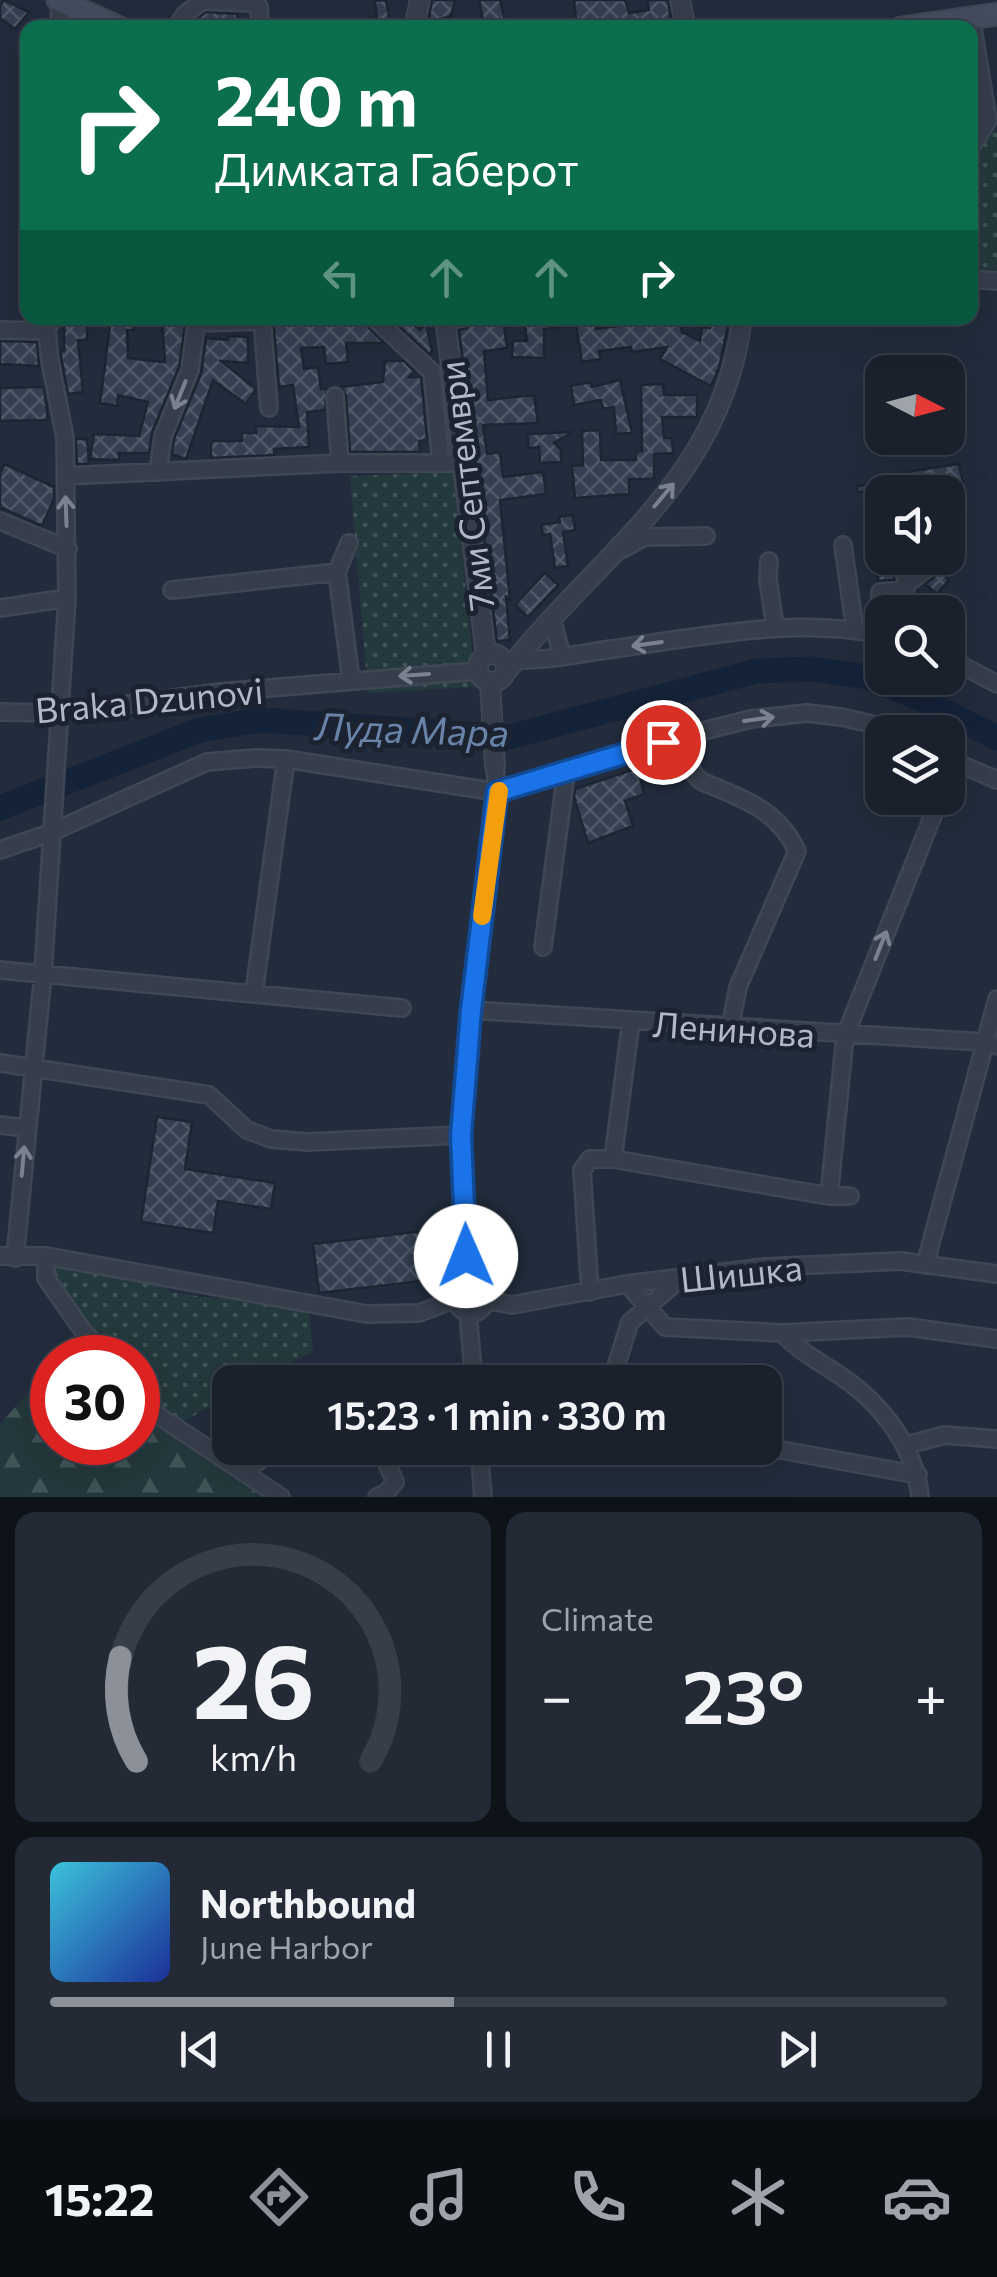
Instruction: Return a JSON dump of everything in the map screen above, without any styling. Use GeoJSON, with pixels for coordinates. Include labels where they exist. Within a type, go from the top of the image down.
{"type":"FeatureCollection","features":[{"type":"Feature","properties":{"kind":"main road"},"geometry":{"type":"LineString","coordinates":[[59,0],[103,20]]}},
{"type":"Feature","properties":{"kind":"main road"},"geometry":{"type":"LineString","coordinates":[[958,20],[997,14]]}},
{"type":"Feature","properties":{"kind":"street"},"geometry":{"type":"LineString","coordinates":[[181,20],[203,0],[254,3],[259,6],[260,20]]}},
{"type":"Feature","properties":{"kind":"street"},"geometry":{"type":"LineString","coordinates":[[978,49],[993,127]]}},
{"type":"Feature","properties":{"kind":"street"},"geometry":{"type":"LineString","coordinates":[[0,330],[41,325]]}},
{"type":"Feature","properties":{"kind":"street"},"geometry":{"type":"LineString","coordinates":[[49,325],[65,438],[68,598],[43,974],[8,1257],[46,1256],[367,1314],[419,1313],[456,1299]]}},
{"type":"Feature","properties":{"kind":"street"},"geometry":{"type":"LineString","coordinates":[[158,472],[163,436],[190,370],[195,325]]}},
{"type":"Feature","properties":{"kind":"street"},"geometry":{"type":"LineString","coordinates":[[263,325],[270,408]]}},
{"type":"Feature","properties":{"kind":"street"},"geometry":{"type":"LineString","coordinates":[[382,325],[432,372],[440,463]]}},
{"type":"Feature","properties":{"kind":"street","name":"7ми Септември"},"geometry":{"type":"LineString","coordinates":[[452,325],[462,463],[497,667],[491,712],[496,766]]}},
{"type":"Feature","properties":{"kind":"street"},"geometry":{"type":"LineString","coordinates":[[497,667],[552,619],[612,556],[686,468],[718,415],[738,358],[741,325]]}},
{"type":"Feature","properties":{"kind":"street"},"geometry":{"type":"LineString","coordinates":[[335,396],[340,463]]}},
{"type":"Feature","properties":{"kind":"street"},"geometry":{"type":"LineString","coordinates":[[66,476],[340,463],[462,463]]}},
{"type":"Feature","properties":{"kind":"street"},"geometry":{"type":"LineString","coordinates":[[0,520],[68,549]]}},
{"type":"Feature","properties":{"kind":"street"},"geometry":{"type":"LineString","coordinates":[[612,556],[644,537],[706,536]]}},
{"type":"Feature","properties":{"kind":"street"},"geometry":{"type":"LineString","coordinates":[[349,543],[338,572],[351,680]]}},
{"type":"Feature","properties":{"kind":"street"},"geometry":{"type":"LineString","coordinates":[[842,545],[855,630]]}},
{"type":"Feature","properties":{"kind":"street"},"geometry":{"type":"LineString","coordinates":[[769,561],[775,627]]}},
{"type":"Feature","properties":{"kind":"street"},"geometry":{"type":"LineString","coordinates":[[172,590],[338,572]]}},
{"type":"Feature","properties":{"kind":"street"},"geometry":{"type":"LineString","coordinates":[[905,575],[908,583]]}},
{"type":"Feature","properties":{"kind":"street"},"geometry":{"type":"LineString","coordinates":[[880,595],[905,590],[908,583],[922,575]]}},
{"type":"Feature","properties":{"kind":"street"},"geometry":{"type":"LineString","coordinates":[[0,608],[68,598]]}},
{"type":"Feature","properties":{"kind":"street"},"geometry":{"type":"LineString","coordinates":[[552,619],[562,656]]}},
{"type":"Feature","properties":{"kind":"street","name":"Braka Dzunovi"},"geometry":{"type":"LineString","coordinates":[[0,712],[58,720],[351,680],[497,667],[775,627],[817,625],[865,632]]}},
{"type":"Feature","properties":{"kind":"street"},"geometry":{"type":"LineString","coordinates":[[965,667],[997,684]]}},
{"type":"Feature","properties":{"kind":"street"},"geometry":{"type":"LineString","coordinates":[[0,850],[207,762],[286,759],[497,792],[751,719],[807,713],[865,722]]}},
{"type":"Feature","properties":{"kind":"street"},"geometry":{"type":"LineString","coordinates":[[684,736],[688,764],[701,782],[768,813],[787,830],[797,851],[738,987],[730,1028]]}},
{"type":"Feature","properties":{"kind":"street"},"geometry":{"type":"LineString","coordinates":[[254,994],[286,759]]}},
{"type":"Feature","properties":{"kind":"street"},"geometry":{"type":"LineString","coordinates":[[467,1283],[461,1135],[471,1010],[497,792],[496,766]]}},
{"type":"Feature","properties":{"kind":"street"},"geometry":{"type":"LineString","coordinates":[[965,767],[997,780]]}},
{"type":"Feature","properties":{"kind":"street"},"geometry":{"type":"LineString","coordinates":[[543,948],[566,773]]}},
{"type":"Feature","properties":{"kind":"street"},"geometry":{"type":"LineString","coordinates":[[829,1196],[845,1036],[933,815]]}},
{"type":"Feature","properties":{"kind":"street"},"geometry":{"type":"LineString","coordinates":[[0,970],[402,1008]]}},
{"type":"Feature","properties":{"kind":"street"},"geometry":{"type":"LineString","coordinates":[[925,1264],[990,1044],[997,1000]]}},
{"type":"Feature","properties":{"kind":"street","name":"Ленинова"},"geometry":{"type":"LineString","coordinates":[[471,1010],[990,1044]]}},
{"type":"Feature","properties":{"kind":"street"},"geometry":{"type":"LineString","coordinates":[[613,1159],[631,1021]]}},
{"type":"Feature","properties":{"kind":"street"},"geometry":{"type":"LineString","coordinates":[[0,1063],[209,1095],[247,1130],[271,1139],[307,1142],[461,1135]]}},
{"type":"Feature","properties":{"kind":"street"},"geometry":{"type":"LineString","coordinates":[[0,1125],[26,1128]]}},
{"type":"Feature","properties":{"kind":"street"},"geometry":{"type":"LineString","coordinates":[[590,1292],[582,1170],[590,1160],[613,1159],[829,1196],[850,1196]]}},
{"type":"Feature","properties":{"kind":"street"},"geometry":{"type":"LineString","coordinates":[[46,1256],[46,1278],[87,1335]]}},
{"type":"Feature","properties":{"kind":"street","name":"Шишка"},"geometry":{"type":"LineString","coordinates":[[487,1300],[512,1304],[627,1284],[765,1267],[901,1262],[997,1274]]}},
{"type":"Feature","properties":{"kind":"street"},"geometry":{"type":"LineString","coordinates":[[616,1365],[630,1322],[681,1278]]}},
{"type":"Feature","properties":{"kind":"street"},"geometry":{"type":"LineString","coordinates":[[467,1283],[482,1286],[487,1300],[482,1309],[468,1313],[456,1299],[458,1290],[467,1283]]}},
{"type":"Feature","properties":{"kind":"street"},"geometry":{"type":"LineString","coordinates":[[627,1284],[665,1326],[782,1334],[908,1327],[997,1339]]}},
{"type":"Feature","properties":{"kind":"street"},"geometry":{"type":"LineString","coordinates":[[468,1313],[473,1365]]}},
{"type":"Feature","properties":{"kind":"street"},"geometry":{"type":"LineString","coordinates":[[782,1334],[796,1348],[838,1373],[879,1409],[907,1445],[918,1475],[920,1497]]}},
{"type":"Feature","properties":{"kind":"street"},"geometry":{"type":"LineString","coordinates":[[160,1417],[281,1497]]}},
{"type":"Feature","properties":{"kind":"street"},"geometry":{"type":"LineString","coordinates":[[907,1445],[945,1435],[997,1438]]}},
{"type":"Feature","properties":{"kind":"street"},"geometry":{"type":"LineString","coordinates":[[782,1450],[918,1475]]}},
{"type":"Feature","properties":{"kind":"street"},"geometry":{"type":"LineString","coordinates":[[245,1471],[253,1465]]}},
{"type":"Feature","properties":{"kind":"street"},"geometry":{"type":"LineString","coordinates":[[376,1497],[386,1494],[395,1482],[388,1465]]}},
{"type":"Feature","properties":{"kind":"street"},"geometry":{"type":"LineString","coordinates":[[480,1465],[483,1497]]}},
{"type":"Feature","properties":{"kind":"green space"},"geometry":{"type":"Polygon","coordinates":[[[988,120],[997,133],[997,281],[978,280],[978,136],[988,120]]]}},
{"type":"Feature","properties":{"kind":"green space"},"geometry":{"type":"Polygon","coordinates":[[[453,472],[476,687],[368,693],[350,476],[453,472]]]}},
{"type":"Feature","properties":{"kind":"green space"},"geometry":{"type":"Polygon","coordinates":[[[46,1256],[162,1277],[169,1292],[217,1299],[232,1290],[308,1303],[313,1351],[286,1365],[212,1365],[212,1406],[175,1426],[160,1412],[160,1335],[91,1335],[46,1278],[46,1256]]]}},
{"type":"Feature","properties":{"kind":"green space"},"geometry":{"type":"Polygon","coordinates":[[[30,1391],[30,1465],[160,1465],[160,1407],[212,1446],[212,1465],[238,1465],[281,1497],[0,1497],[0,1424],[30,1391]]]}},
{"type":"Feature","properties":{"kind":"building"},"geometry":{"type":"Polygon","coordinates":[[[4,0],[29,12],[15,29],[0,18],[4,0]]]}},
{"type":"Feature","properties":{"kind":"building"},"geometry":{"type":"Polygon","coordinates":[[[386,0],[390,20],[363,20],[377,18],[375,1],[386,0]]]}},
{"type":"Feature","properties":{"kind":"building"},"geometry":{"type":"Polygon","coordinates":[[[432,0],[455,0],[451,16],[428,20],[432,0]]]}},
{"type":"Feature","properties":{"kind":"building"},"geometry":{"type":"Polygon","coordinates":[[[479,0],[500,0],[505,20],[483,20],[479,0]]]}},
{"type":"Feature","properties":{"kind":"building"},"geometry":{"type":"Polygon","coordinates":[[[574,0],[625,0],[629,13],[649,10],[647,0],[668,0],[671,20],[576,20],[574,0]]]}},
{"type":"Feature","properties":{"kind":"building"},"geometry":{"type":"Polygon","coordinates":[[[206,12],[237,14],[238,20],[197,20],[206,12]]]}},
{"type":"Feature","properties":{"kind":"building"},"geometry":{"type":"Polygon","coordinates":[[[64,325],[87,325],[87,340],[78,340],[83,392],[68,394],[60,351],[64,351],[64,325]]]}},
{"type":"Feature","properties":{"kind":"building"},"geometry":{"type":"Polygon","coordinates":[[[110,325],[133,325],[133,330],[127,330],[128,358],[165,362],[162,325],[185,325],[179,367],[152,432],[149,453],[119,453],[119,460],[90,459],[94,434],[139,436],[148,402],[118,395],[117,406],[100,403],[110,325]]]}},
{"type":"Feature","properties":{"kind":"building"},"geometry":{"type":"Polygon","coordinates":[[[274,325],[366,325],[384,343],[346,343],[348,362],[326,364],[324,347],[301,348],[304,369],[318,367],[321,389],[327,388],[325,410],[307,412],[309,447],[274,449],[274,455],[211,458],[211,441],[242,441],[242,433],[256,433],[256,426],[299,427],[293,385],[279,387],[274,325]]]}},
{"type":"Feature","properties":{"kind":"building"},"geometry":{"type":"Polygon","coordinates":[[[398,325],[414,325],[420,330],[426,325],[432,351],[429,354],[398,325]]]}},
{"type":"Feature","properties":{"kind":"building"},"geometry":{"type":"Polygon","coordinates":[[[504,325],[507,348],[484,351],[488,400],[534,395],[538,423],[483,425],[487,454],[500,452],[503,477],[543,472],[546,494],[500,500],[510,640],[497,641],[459,330],[504,325]]]}},
{"type":"Feature","properties":{"kind":"building"},"geometry":{"type":"Polygon","coordinates":[[[525,325],[570,325],[544,329],[544,358],[512,357],[513,341],[527,341],[525,325]]]}},
{"type":"Feature","properties":{"kind":"building"},"geometry":{"type":"Polygon","coordinates":[[[576,325],[595,325],[596,329],[680,325],[682,332],[700,341],[702,327],[728,325],[711,386],[660,359],[667,347],[599,351],[601,359],[582,362],[576,325]]]}},
{"type":"Feature","properties":{"kind":"building"},"geometry":{"type":"Polygon","coordinates":[[[228,336],[248,337],[248,363],[221,361],[256,389],[246,404],[213,380],[186,459],[172,454],[174,439],[201,374],[206,338],[228,340],[228,336]]]}},
{"type":"Feature","properties":{"kind":"building"},"geometry":{"type":"Polygon","coordinates":[[[0,341],[37,342],[39,366],[0,364],[0,341]]]}},
{"type":"Feature","properties":{"kind":"building"},"geometry":{"type":"Polygon","coordinates":[[[385,361],[404,361],[414,371],[409,377],[421,377],[427,440],[419,441],[420,452],[350,452],[346,395],[341,387],[383,382],[385,361]]]}},
{"type":"Feature","properties":{"kind":"building"},"geometry":{"type":"Polygon","coordinates":[[[620,380],[632,433],[616,434],[614,407],[603,409],[601,400],[574,405],[571,386],[591,382],[592,387],[620,380]]]}},
{"type":"Feature","properties":{"kind":"building"},"geometry":{"type":"Polygon","coordinates":[[[663,384],[664,395],[697,395],[697,417],[662,417],[664,438],[672,438],[673,453],[654,454],[654,479],[629,479],[629,494],[575,498],[572,466],[583,465],[582,431],[600,430],[601,460],[636,460],[636,452],[642,451],[641,385],[663,384]]]}},
{"type":"Feature","properties":{"kind":"building"},"geometry":{"type":"Polygon","coordinates":[[[44,387],[48,420],[0,421],[0,388],[44,387]]]}},
{"type":"Feature","properties":{"kind":"building"},"geometry":{"type":"Polygon","coordinates":[[[572,432],[554,443],[561,449],[561,462],[540,463],[539,447],[528,448],[528,434],[572,432]]]}},
{"type":"Feature","properties":{"kind":"building"},"geometry":{"type":"Polygon","coordinates":[[[76,439],[87,439],[89,464],[77,464],[76,439]]]}},
{"type":"Feature","properties":{"kind":"building"},"geometry":{"type":"Polygon","coordinates":[[[4,464],[54,487],[54,499],[42,526],[0,507],[0,473],[4,464]]]}},
{"type":"Feature","properties":{"kind":"building"},"geometry":{"type":"Polygon","coordinates":[[[959,464],[961,475],[912,475],[912,471],[959,464]]]}},
{"type":"Feature","properties":{"kind":"building"},"geometry":{"type":"Polygon","coordinates":[[[573,515],[575,530],[563,532],[568,566],[555,568],[550,534],[543,535],[541,525],[573,515]]]}},
{"type":"Feature","properties":{"kind":"building"},"geometry":{"type":"Polygon","coordinates":[[[545,573],[558,585],[528,617],[515,605],[545,573]]]}},
{"type":"Feature","properties":{"kind":"building"},"geometry":{"type":"Polygon","coordinates":[[[878,575],[894,575],[894,580],[878,581],[878,575]]]}},
{"type":"Feature","properties":{"kind":"building"},"geometry":{"type":"Polygon","coordinates":[[[937,575],[949,580],[937,594],[925,584],[937,575]]]}},
{"type":"Feature","properties":{"kind":"building"},"geometry":{"type":"Polygon","coordinates":[[[638,768],[644,794],[625,801],[633,826],[588,843],[575,789],[638,768]]]}},
{"type":"Feature","properties":{"kind":"building"},"geometry":{"type":"Polygon","coordinates":[[[157,1117],[192,1122],[185,1169],[275,1183],[271,1209],[218,1201],[213,1233],[141,1222],[157,1117]]]}},
{"type":"Feature","properties":{"kind":"building"},"geometry":{"type":"Polygon","coordinates":[[[423,1231],[429,1280],[319,1293],[313,1244],[423,1231]]]}},
{"type":"Feature","properties":{"kind":"waterway","name":"Луда Мара"},"geometry":{"type":"LineString","coordinates":[[0,808],[200,730],[260,720],[509,737],[757,671],[813,669],[867,677],[921,699],[997,738]]}},
{"type":"Feature","properties":{"kind":"slow traffic"},"geometry":{"type":"LineString","coordinates":[[482,916],[499,791]]}},
{"type":"Feature","properties":{"kind":"route"},"geometry":{"type":"LineString","coordinates":[[466,1256],[461,1135],[471,1010],[497,792],[663,742]]}}]}
